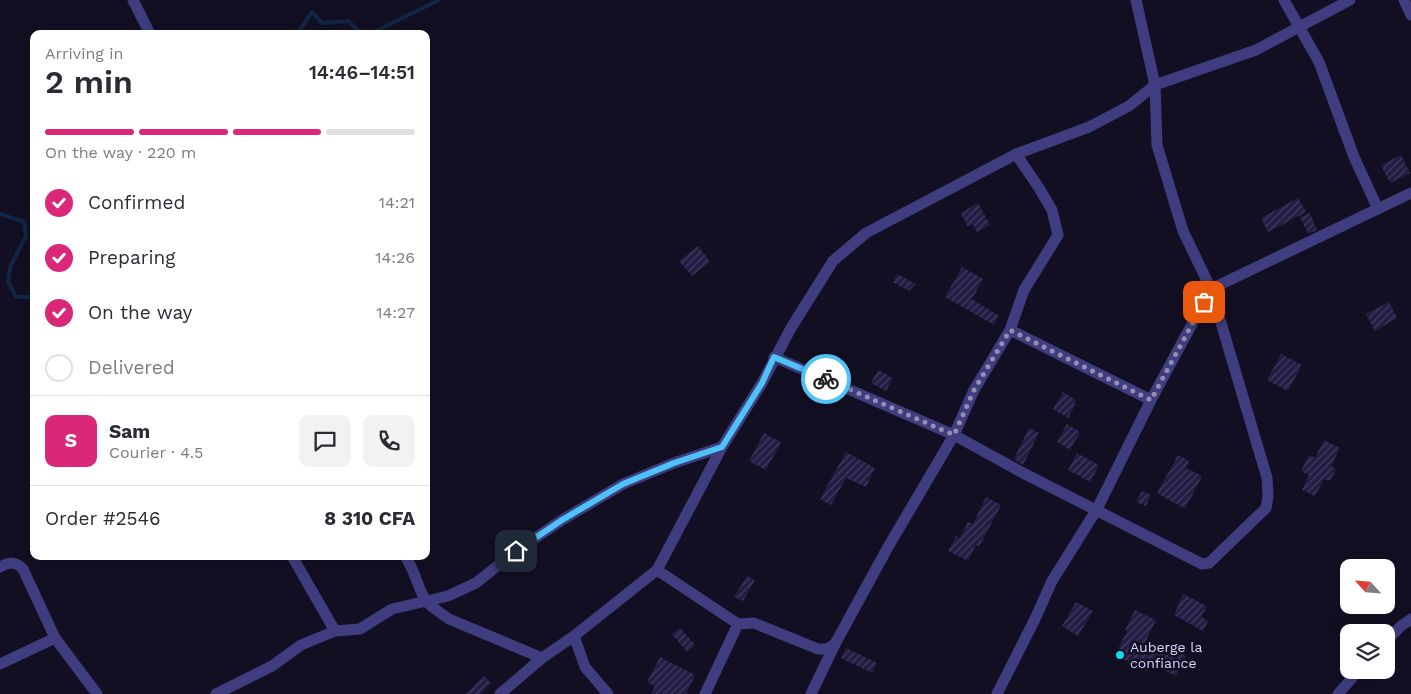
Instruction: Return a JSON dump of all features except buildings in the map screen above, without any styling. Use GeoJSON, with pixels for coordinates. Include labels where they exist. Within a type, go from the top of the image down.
{"type":"FeatureCollection","features":[{"type":"Feature","properties":{"kind":"street"},"geometry":{"type":"LineString","coordinates":[[133,0],[148,30]]}},
{"type":"Feature","properties":{"kind":"street"},"geometry":{"type":"LineString","coordinates":[[774,357],[954,435],[1023,473],[1202,564],[1209,563],[1215,558],[1266,508],[1268,496],[1267,478],[1210,289],[1183,231],[1159,153],[1157,145],[1155,86],[1136,0]]}},
{"type":"Feature","properties":{"kind":"street"},"geometry":{"type":"LineString","coordinates":[[1284,0],[1319,62],[1354,157],[1378,209]]}},
{"type":"Feature","properties":{"kind":"street"},"geometry":{"type":"LineString","coordinates":[[500,694],[542,658],[574,636],[658,570],[722,447],[762,383],[774,357],[791,328],[833,261],[866,233],[1016,154],[1089,127],[1129,106],[1155,86],[1256,50],[1350,0]]}},
{"type":"Feature","properties":{"kind":"street"},"geometry":{"type":"LineString","coordinates":[[1404,0],[1411,14]]}},
{"type":"Feature","properties":{"kind":"street"},"geometry":{"type":"LineString","coordinates":[[811,694],[835,644],[888,547],[954,435],[974,390],[1010,330],[1024,290],[1058,235],[1052,210],[1016,154]]}},
{"type":"Feature","properties":{"kind":"street"},"geometry":{"type":"LineString","coordinates":[[997,694],[1052,581],[1097,509],[1151,400],[1210,289],[1411,193]]}},
{"type":"Feature","properties":{"kind":"street"},"geometry":{"type":"LineString","coordinates":[[1010,330],[1151,400]]}},
{"type":"Feature","properties":{"kind":"street"},"geometry":{"type":"LineString","coordinates":[[216,694],[272,666],[301,645],[335,631],[360,629],[392,609],[448,596],[476,583],[539,535],[623,484],[674,463],[722,447]]}},
{"type":"Feature","properties":{"kind":"street"},"geometry":{"type":"LineString","coordinates":[[294,560],[335,631]]}},
{"type":"Feature","properties":{"kind":"street"},"geometry":{"type":"LineString","coordinates":[[408,560],[426,600],[449,619],[542,658]]}},
{"type":"Feature","properties":{"kind":"street"},"geometry":{"type":"LineString","coordinates":[[0,567],[11,562],[23,569],[56,638],[97,694]]}},
{"type":"Feature","properties":{"kind":"street"},"geometry":{"type":"LineString","coordinates":[[658,570],[738,624],[754,624],[818,649],[827,649],[835,644]]}},
{"type":"Feature","properties":{"kind":"street"},"geometry":{"type":"LineString","coordinates":[[1395,633],[1411,619]]}},
{"type":"Feature","properties":{"kind":"street"},"geometry":{"type":"LineString","coordinates":[[705,694],[738,624]]}},
{"type":"Feature","properties":{"kind":"street"},"geometry":{"type":"LineString","coordinates":[[574,636],[585,667],[608,694]]}},
{"type":"Feature","properties":{"kind":"street"},"geometry":{"type":"LineString","coordinates":[[0,664],[56,638]]}},
{"type":"Feature","properties":{"kind":"street"},"geometry":{"type":"LineString","coordinates":[[1338,694],[1351,679]]}},
{"type":"Feature","properties":{"kind":"waterway"},"geometry":{"type":"LineString","coordinates":[[378,30],[439,0]]}},
{"type":"Feature","properties":{"kind":"waterway"},"geometry":{"type":"LineString","coordinates":[[300,30],[312,12],[322,23],[348,21],[358,30]]}},
{"type":"Feature","properties":{"kind":"waterway"},"geometry":{"type":"LineString","coordinates":[[0,214],[24,222],[26,236],[10,267],[8,281],[16,297],[30,297]]}},
{"type":"Feature","properties":{"kind":"way so far"},"geometry":{"type":"LineString","coordinates":[[826,379],[954,435],[974,390],[1010,330],[1151,400],[1204,302]]}},
{"type":"Feature","properties":{"kind":"place","name":"Auberge la confiance"},"geometry":{"type":"Point","coordinates":[1120,655]}},
{"type":"Feature","properties":{"kind":"route"},"geometry":{"type":"LineString","coordinates":[[516,551],[562,520],[623,484],[674,463],[722,447],[762,383],[774,357],[826,379]]}}]}
